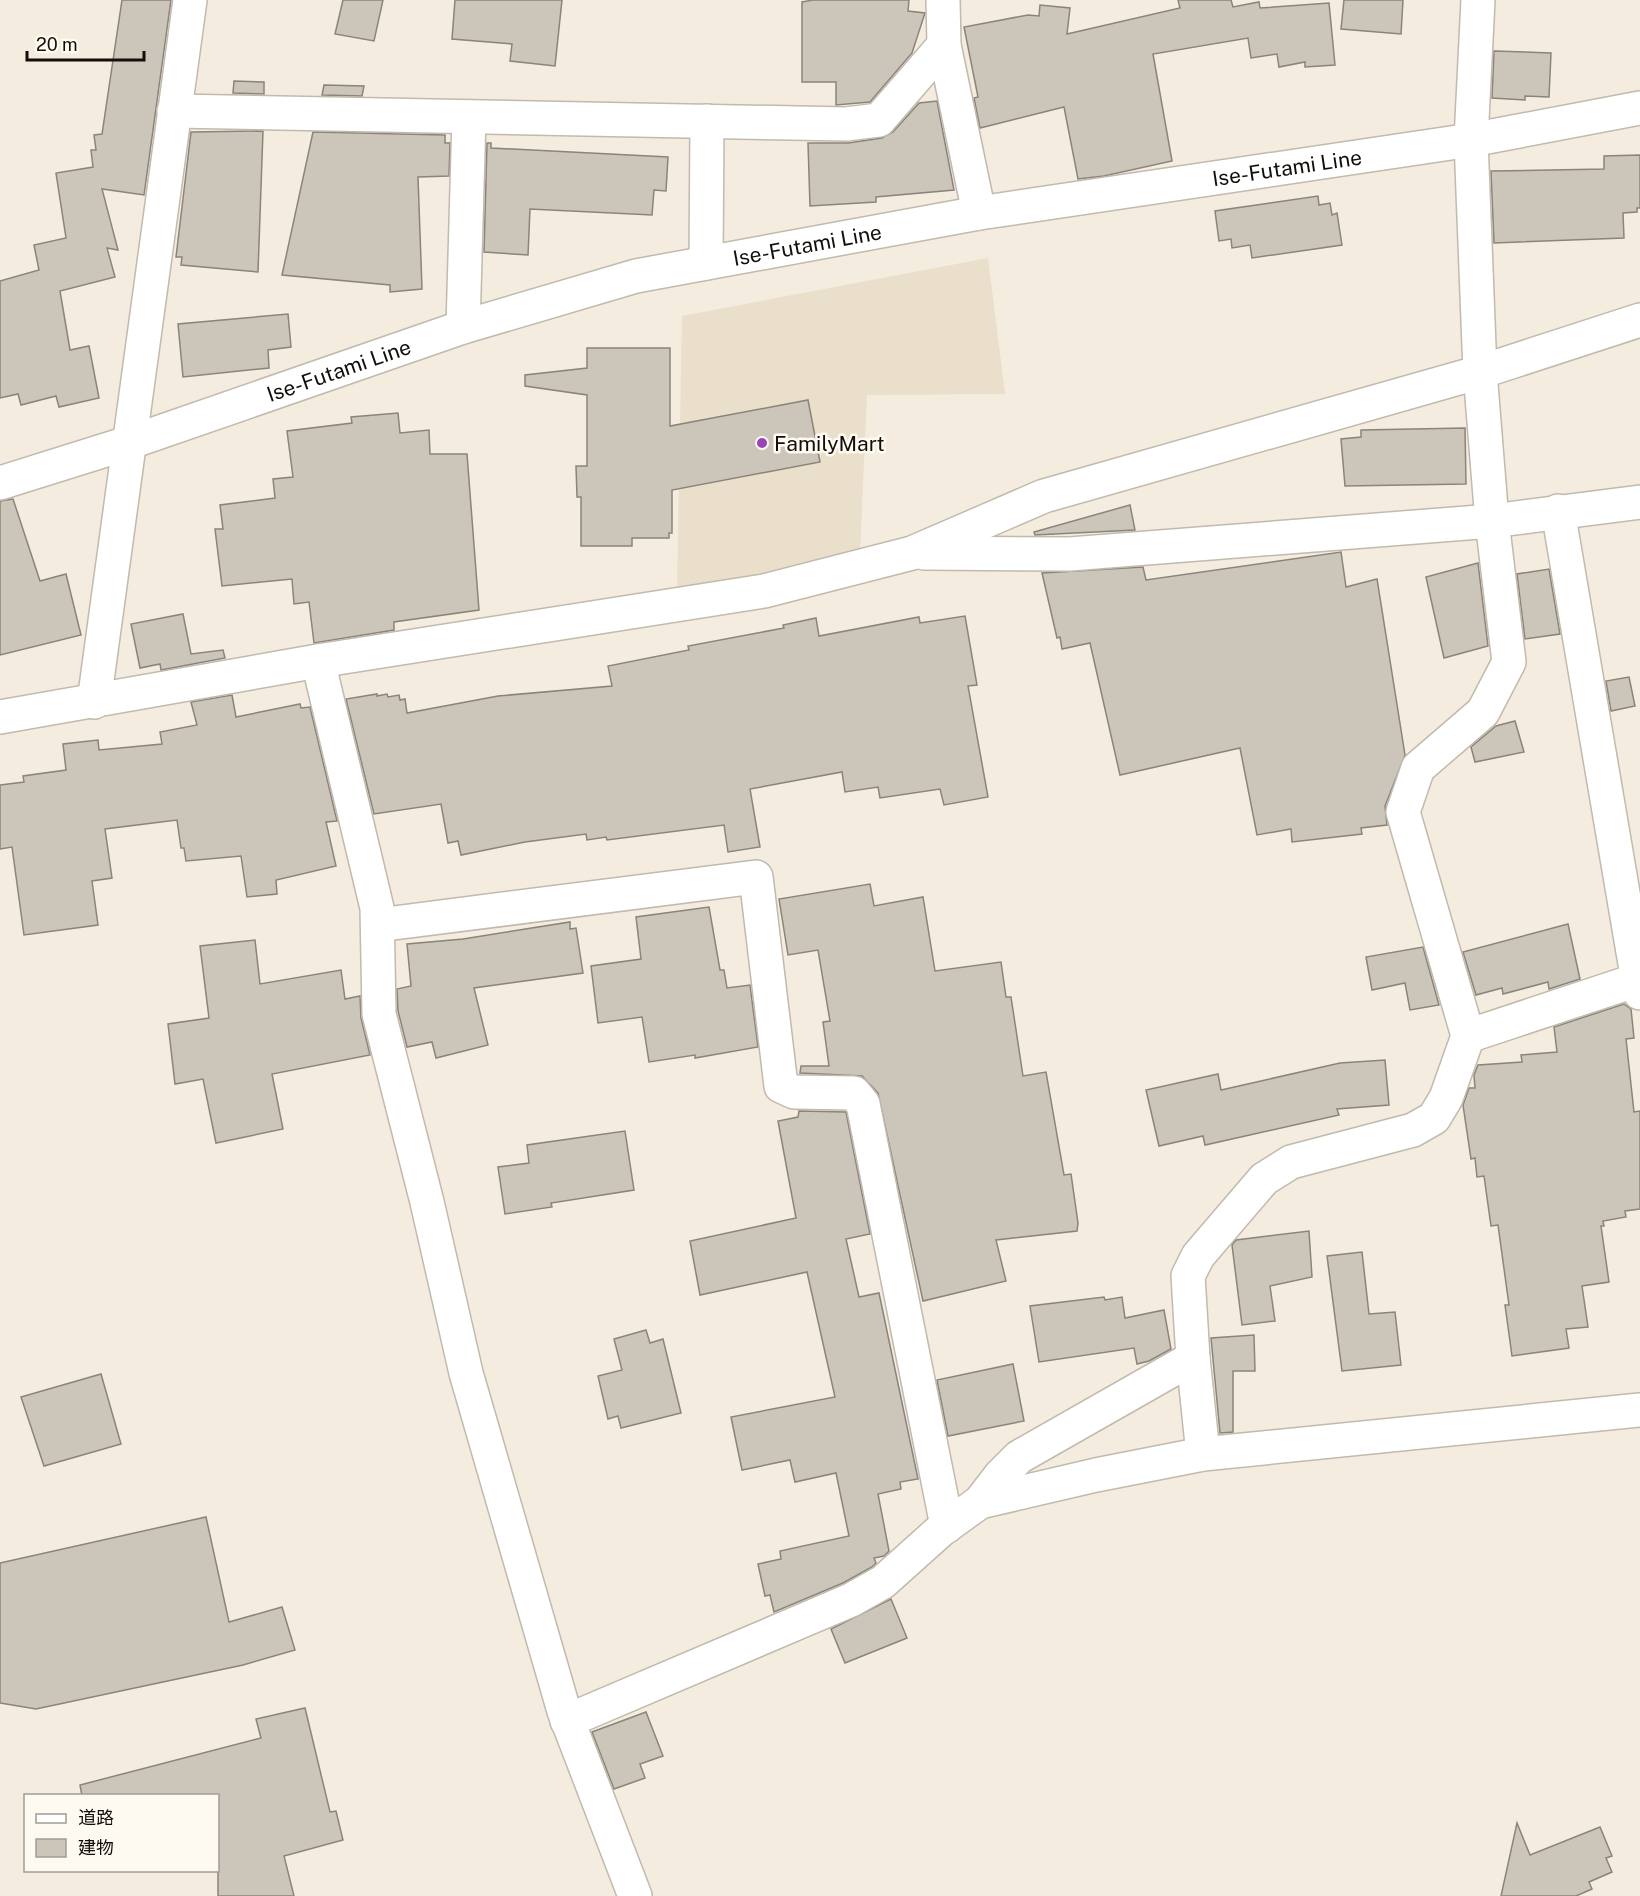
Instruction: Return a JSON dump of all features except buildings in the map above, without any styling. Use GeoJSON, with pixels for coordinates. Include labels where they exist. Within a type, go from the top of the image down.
{"type":"FeatureCollection","features":[{"type":"Feature","properties":{"kind":"street"},"geometry":{"type":"LineString","coordinates":[[94,702],[190,0]]}},
{"type":"Feature","properties":{"kind":"street"},"geometry":{"type":"LineString","coordinates":[[943,0],[944,45],[979,213]]}},
{"type":"Feature","properties":{"kind":"street"},"geometry":{"type":"LineString","coordinates":[[1203,1454],[1193,1358],[1188,1276],[1198,1256],[1264,1179],[1291,1162],[1413,1130],[1434,1118],[1446,1098],[1468,1036],[1402,812],[1418,768],[1483,712],[1509,663],[1492,521],[1480,372],[1471,140],[1478,0]]}},
{"type":"Feature","properties":{"kind":"street"},"geometry":{"type":"LineString","coordinates":[[174,111],[846,124],[879,120],[944,45]]}},
{"type":"Feature","properties":{"kind":"street","name":"Ise-Futami Line"},"geometry":{"type":"LineString","coordinates":[[0,483],[131,442],[463,327],[636,276],[979,213],[1471,140],[1640,108]]}},
{"type":"Feature","properties":{"kind":"street"},"geometry":{"type":"LineString","coordinates":[[463,327],[469,117]]}},
{"type":"Feature","properties":{"kind":"street"},"geometry":{"type":"LineString","coordinates":[[706,263],[707,121]]}},
{"type":"Feature","properties":{"kind":"street"},"geometry":{"type":"LineString","coordinates":[[0,717],[318,661],[764,591],[912,554],[1044,496],[1480,372],[1640,320]]}},
{"type":"Feature","properties":{"kind":"street"},"geometry":{"type":"LineString","coordinates":[[912,554],[1070,554],[1492,521],[1640,502]]}},
{"type":"Feature","properties":{"kind":"street"},"geometry":{"type":"LineString","coordinates":[[1468,1036],[1639,984],[1558,511]]}},
{"type":"Feature","properties":{"kind":"street"},"geometry":{"type":"LineString","coordinates":[[318,661],[377,908],[379,1014],[466,1373],[530,1600],[567,1720],[635,1896]]}},
{"type":"Feature","properties":{"kind":"street"},"geometry":{"type":"LineString","coordinates":[[378,925],[756,877],[781,1086],[794,1092],[854,1094],[863,1104],[947,1526]]}},
{"type":"Feature","properties":{"kind":"street"},"geometry":{"type":"LineString","coordinates":[[567,1720],[851,1600],[883,1582],[947,1526],[980,1502],[999,1476],[1019,1457],[1193,1358]]}},
{"type":"Feature","properties":{"kind":"street"},"geometry":{"type":"LineString","coordinates":[[980,1502],[1096,1475],[1203,1454],[1640,1410]]}},
{"type":"Feature","properties":{"kind":"shaded area"},"geometry":{"type":"Polygon","coordinates":[[[988,258],[1005,394],[867,395],[860,554],[761,583],[677,590],[682,316],[988,258]]]}},
{"type":"Feature","properties":{"kind":"place","name":"FamilyMart"},"geometry":{"type":"Point","coordinates":[762,443]}}]}
